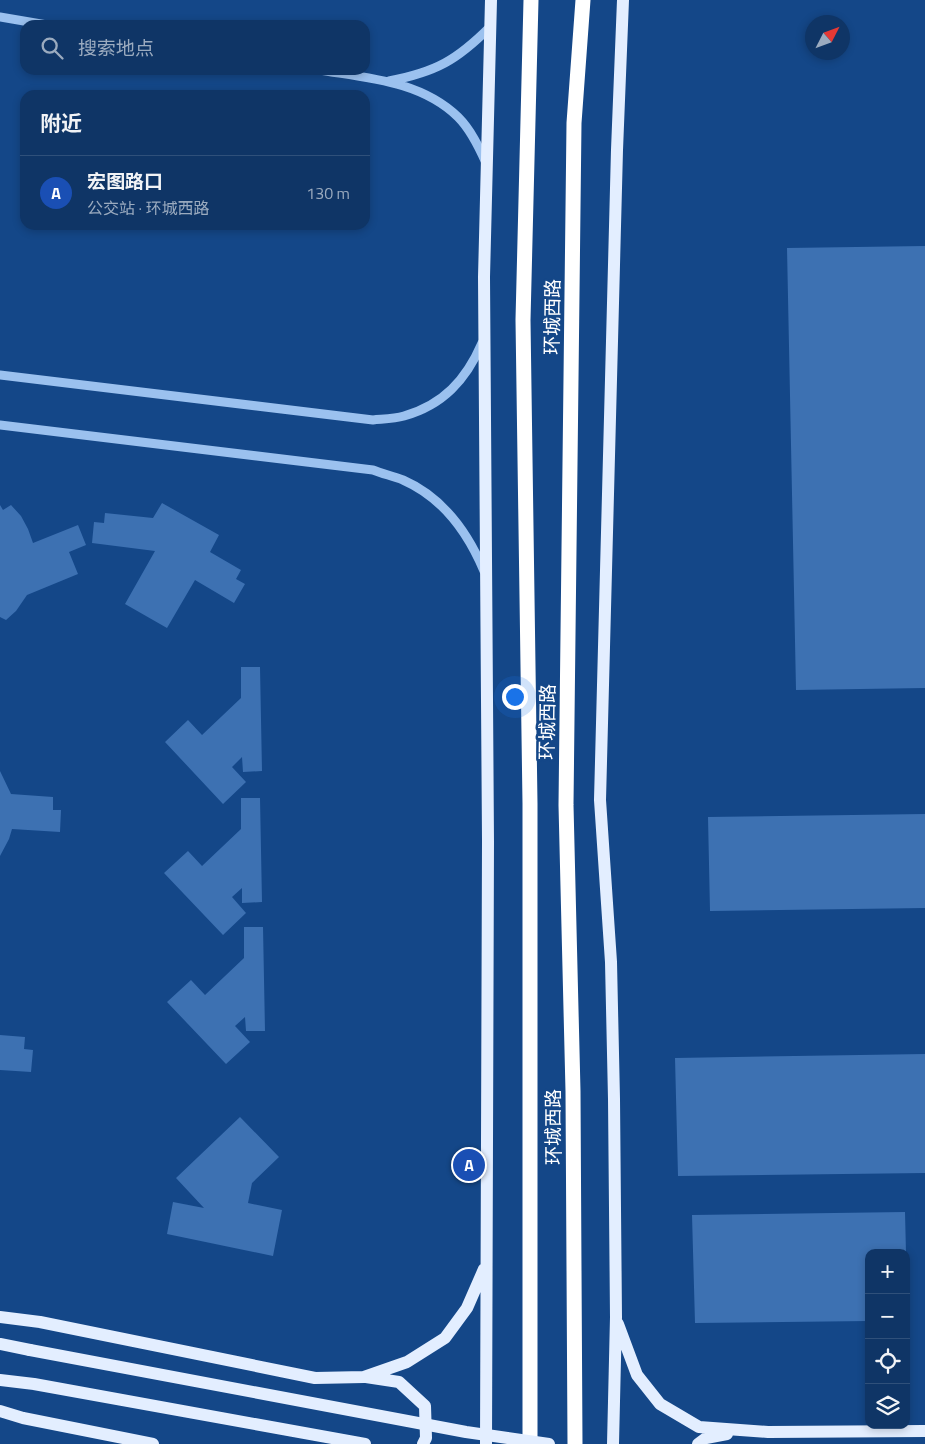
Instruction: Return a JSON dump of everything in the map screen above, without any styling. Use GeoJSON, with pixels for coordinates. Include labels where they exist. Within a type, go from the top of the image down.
{"type":"FeatureCollection","features":[{"type":"Feature","properties":{"kind":"highway","name":"环城西路"},"geometry":{"type":"LineString","coordinates":[[530,1444],[530,804],[523,320],[531,0]]}},
{"type":"Feature","properties":{"kind":"highway","name":"环城西路"},"geometry":{"type":"LineString","coordinates":[[575,1444],[572,1082],[566,805],[574,123],[583,0]]}},
{"type":"Feature","properties":{"kind":"main road"},"geometry":{"type":"LineString","coordinates":[[486,1444],[487,578],[484,278],[491,0]]}},
{"type":"Feature","properties":{"kind":"main road"},"geometry":{"type":"LineString","coordinates":[[613,1444],[616,1317],[614,1099],[611,962],[600,800],[617,150],[623,0]]}},
{"type":"Feature","properties":{"kind":"main road"},"geometry":{"type":"LineString","coordinates":[[364,1377],[408,1362],[445,1338],[467,1308],[487,1262]]}},
{"type":"Feature","properties":{"kind":"main road"},"geometry":{"type":"LineString","coordinates":[[0,1317],[40,1322],[315,1378],[364,1377],[399,1382],[424,1406],[426,1438],[423,1444]]}},
{"type":"Feature","properties":{"kind":"main road"},"geometry":{"type":"LineString","coordinates":[[616,1317],[637,1375],[660,1404],[699,1427],[768,1432],[925,1431]]}},
{"type":"Feature","properties":{"kind":"main road"},"geometry":{"type":"LineString","coordinates":[[0,1344],[457,1431],[549,1444]]}},
{"type":"Feature","properties":{"kind":"main road"},"geometry":{"type":"LineString","coordinates":[[0,1380],[34,1384],[365,1444]]}},
{"type":"Feature","properties":{"kind":"main road"},"geometry":{"type":"LineString","coordinates":[[0,1411],[23,1418],[153,1444]]}},
{"type":"Feature","properties":{"kind":"main road"},"geometry":{"type":"LineString","coordinates":[[698,1444],[706,1438],[747,1431]]}},
{"type":"Feature","properties":{"kind":"street"},"geometry":{"type":"LineString","coordinates":[[0,17],[20,20]]}},
{"type":"Feature","properties":{"kind":"street"},"geometry":{"type":"LineString","coordinates":[[386,81],[416,76],[443,65],[469,48],[490,27]]}},
{"type":"Feature","properties":{"kind":"street"},"geometry":{"type":"LineString","coordinates":[[349,75],[413,88],[438,100],[459,118],[476,141],[487,166]]}},
{"type":"Feature","properties":{"kind":"street"},"geometry":{"type":"LineString","coordinates":[[0,375],[373,420],[403,417],[431,406],[455,387],[464,376],[473,364],[485,336]]}},
{"type":"Feature","properties":{"kind":"street"},"geometry":{"type":"LineString","coordinates":[[0,425],[373,470],[404,481],[432,498],[456,520],[474,548],[487,578]]}},
{"type":"Feature","properties":{"kind":"building"},"geometry":{"type":"Polygon","coordinates":[[[925,246],[925,688],[796,690],[787,248],[925,246]]]}},
{"type":"Feature","properties":{"kind":"building"},"geometry":{"type":"Polygon","coordinates":[[[162,503],[219,535],[210,552],[241,570],[236,579],[245,584],[234,603],[195,580],[167,628],[125,604],[155,551],[92,543],[94,522],[104,523],[105,513],[153,518],[162,503]]]}},
{"type":"Feature","properties":{"kind":"building"},"geometry":{"type":"Polygon","coordinates":[[[0,505],[3,510],[11,505],[21,516],[33,543],[78,525],[86,545],[69,552],[78,574],[27,595],[16,611],[6,620],[0,617],[0,505]]]}},
{"type":"Feature","properties":{"kind":"building"},"geometry":{"type":"Polygon","coordinates":[[[241,667],[260,667],[262,771],[243,772],[242,757],[232,767],[246,782],[223,804],[165,742],[188,720],[202,735],[241,698],[241,667]]]}},
{"type":"Feature","properties":{"kind":"building"},"geometry":{"type":"Polygon","coordinates":[[[0,771],[11,794],[53,797],[53,810],[61,810],[60,832],[12,829],[0,856],[0,771]]]}},
{"type":"Feature","properties":{"kind":"building"},"geometry":{"type":"Polygon","coordinates":[[[241,798],[260,798],[262,902],[242,903],[242,888],[232,897],[246,913],[223,935],[164,873],[188,851],[202,866],[241,829],[241,798]]]}},
{"type":"Feature","properties":{"kind":"building"},"geometry":{"type":"Polygon","coordinates":[[[925,814],[925,908],[710,911],[708,817],[925,814]]]}},
{"type":"Feature","properties":{"kind":"building"},"geometry":{"type":"Polygon","coordinates":[[[244,927],[263,927],[265,1031],[246,1031],[245,1017],[235,1026],[250,1042],[226,1064],[167,1002],[191,980],[205,995],[244,958],[244,927]]]}},
{"type":"Feature","properties":{"kind":"building"},"geometry":{"type":"Polygon","coordinates":[[[0,1035],[25,1037],[24,1049],[33,1050],[31,1072],[0,1070],[0,1035]]]}},
{"type":"Feature","properties":{"kind":"building"},"geometry":{"type":"Polygon","coordinates":[[[925,1054],[925,1173],[678,1176],[675,1058],[925,1054]]]}},
{"type":"Feature","properties":{"kind":"building"},"geometry":{"type":"Polygon","coordinates":[[[240,1117],[279,1157],[252,1183],[248,1203],[282,1210],[273,1256],[167,1234],[173,1202],[204,1208],[176,1178],[240,1117]]]}},
{"type":"Feature","properties":{"kind":"building"},"geometry":{"type":"Polygon","coordinates":[[[905,1212],[906,1249],[865,1249],[865,1321],[695,1323],[692,1215],[905,1212]]]}},
{"type":"Feature","properties":{"kind":"place","name":"宏图路口"},"geometry":{"type":"Point","coordinates":[469,1165]}}]}
